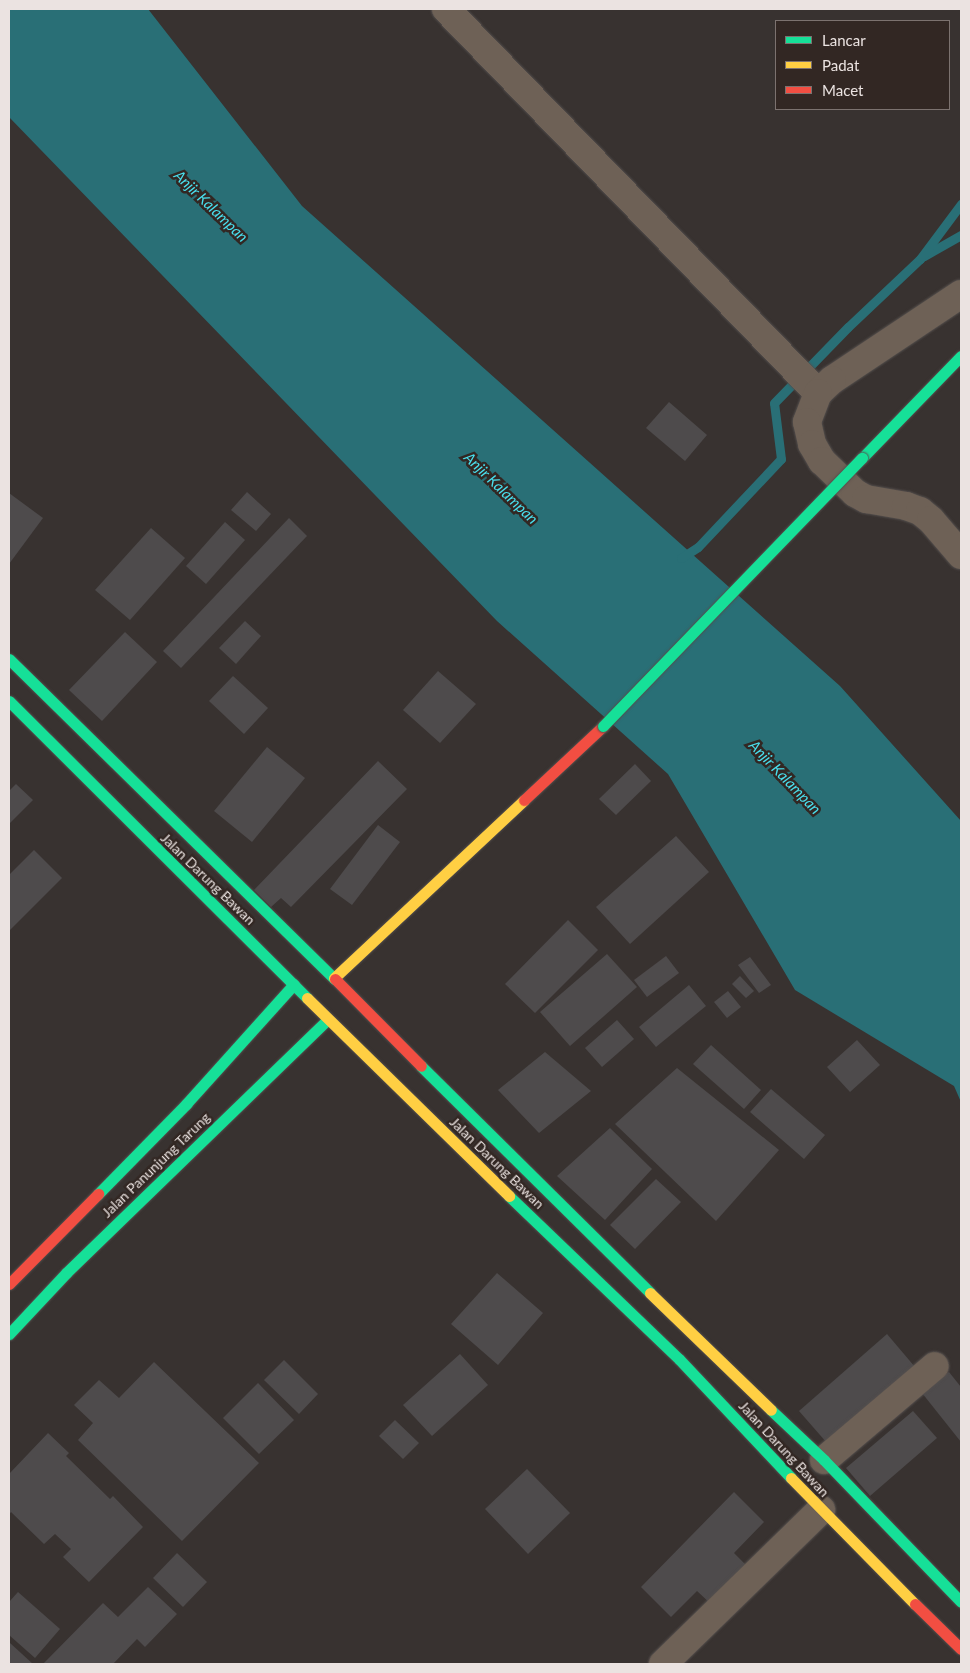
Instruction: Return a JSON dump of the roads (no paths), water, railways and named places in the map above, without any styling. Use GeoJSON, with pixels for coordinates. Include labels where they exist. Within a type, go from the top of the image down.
{"type":"FeatureCollection","features":[{"type":"Feature","properties":{"kind":"street"},"geometry":{"type":"LineString","coordinates":[[446,9],[818,393]]}},
{"type":"Feature","properties":{"kind":"street"},"geometry":{"type":"LineString","coordinates":[[961,294],[832,380],[818,393],[806,422],[812,444],[822,461],[855,493],[866,499],[906,506],[920,511],[931,520],[961,555]]}},
{"type":"Feature","properties":{"kind":"street"},"geometry":{"type":"LineString","coordinates":[[334,978],[603,726],[961,356]]}},
{"type":"Feature","properties":{"kind":"street","name":"Jalan Darung Bawan"},"geometry":{"type":"LineString","coordinates":[[9,659],[334,978],[570,1235],[679,1359],[821,1510],[961,1649]]}},
{"type":"Feature","properties":{"kind":"street","name":"Jalan Darung Bawan"},"geometry":{"type":"LineString","coordinates":[[9,701],[294,984],[327,1020],[824,1460],[961,1602]]}},
{"type":"Feature","properties":{"kind":"street"},"geometry":{"type":"LineString","coordinates":[[131,824],[153,799]]}},
{"type":"Feature","properties":{"kind":"street","name":"Jalan Panunjung Tarung"},"geometry":{"type":"LineString","coordinates":[[9,1284],[186,1104],[294,984]]}},
{"type":"Feature","properties":{"kind":"street","name":"Jalan Panunjung Tarung"},"geometry":{"type":"LineString","coordinates":[[9,1334],[60,1267],[327,1020]]}},
{"type":"Feature","properties":{"kind":"street"},"geometry":{"type":"LineString","coordinates":[[42,1249],[60,1267]]}},
{"type":"Feature","properties":{"kind":"street"},"geometry":{"type":"LineString","coordinates":[[824,1460],[935,1366]]}},
{"type":"Feature","properties":{"kind":"street"},"geometry":{"type":"LineString","coordinates":[[664,1664],[821,1510]]}},
{"type":"Feature","properties":{"kind":"water","name":"Anjir Kalampan"},"geometry":{"type":"Polygon","coordinates":[[[9,9],[148,9],[302,206],[840,686],[961,821],[961,1102],[954,1086],[795,990],[668,774],[497,621],[9,117],[9,9]]]}},
{"type":"Feature","properties":{"kind":"waterway"},"geometry":{"type":"LineString","coordinates":[[681,558],[698,547],[781,459],[774,403],[848,327],[920,259],[961,204]]}},
{"type":"Feature","properties":{"kind":"waterway"},"geometry":{"type":"LineString","coordinates":[[924,256],[961,235]]}}]}
